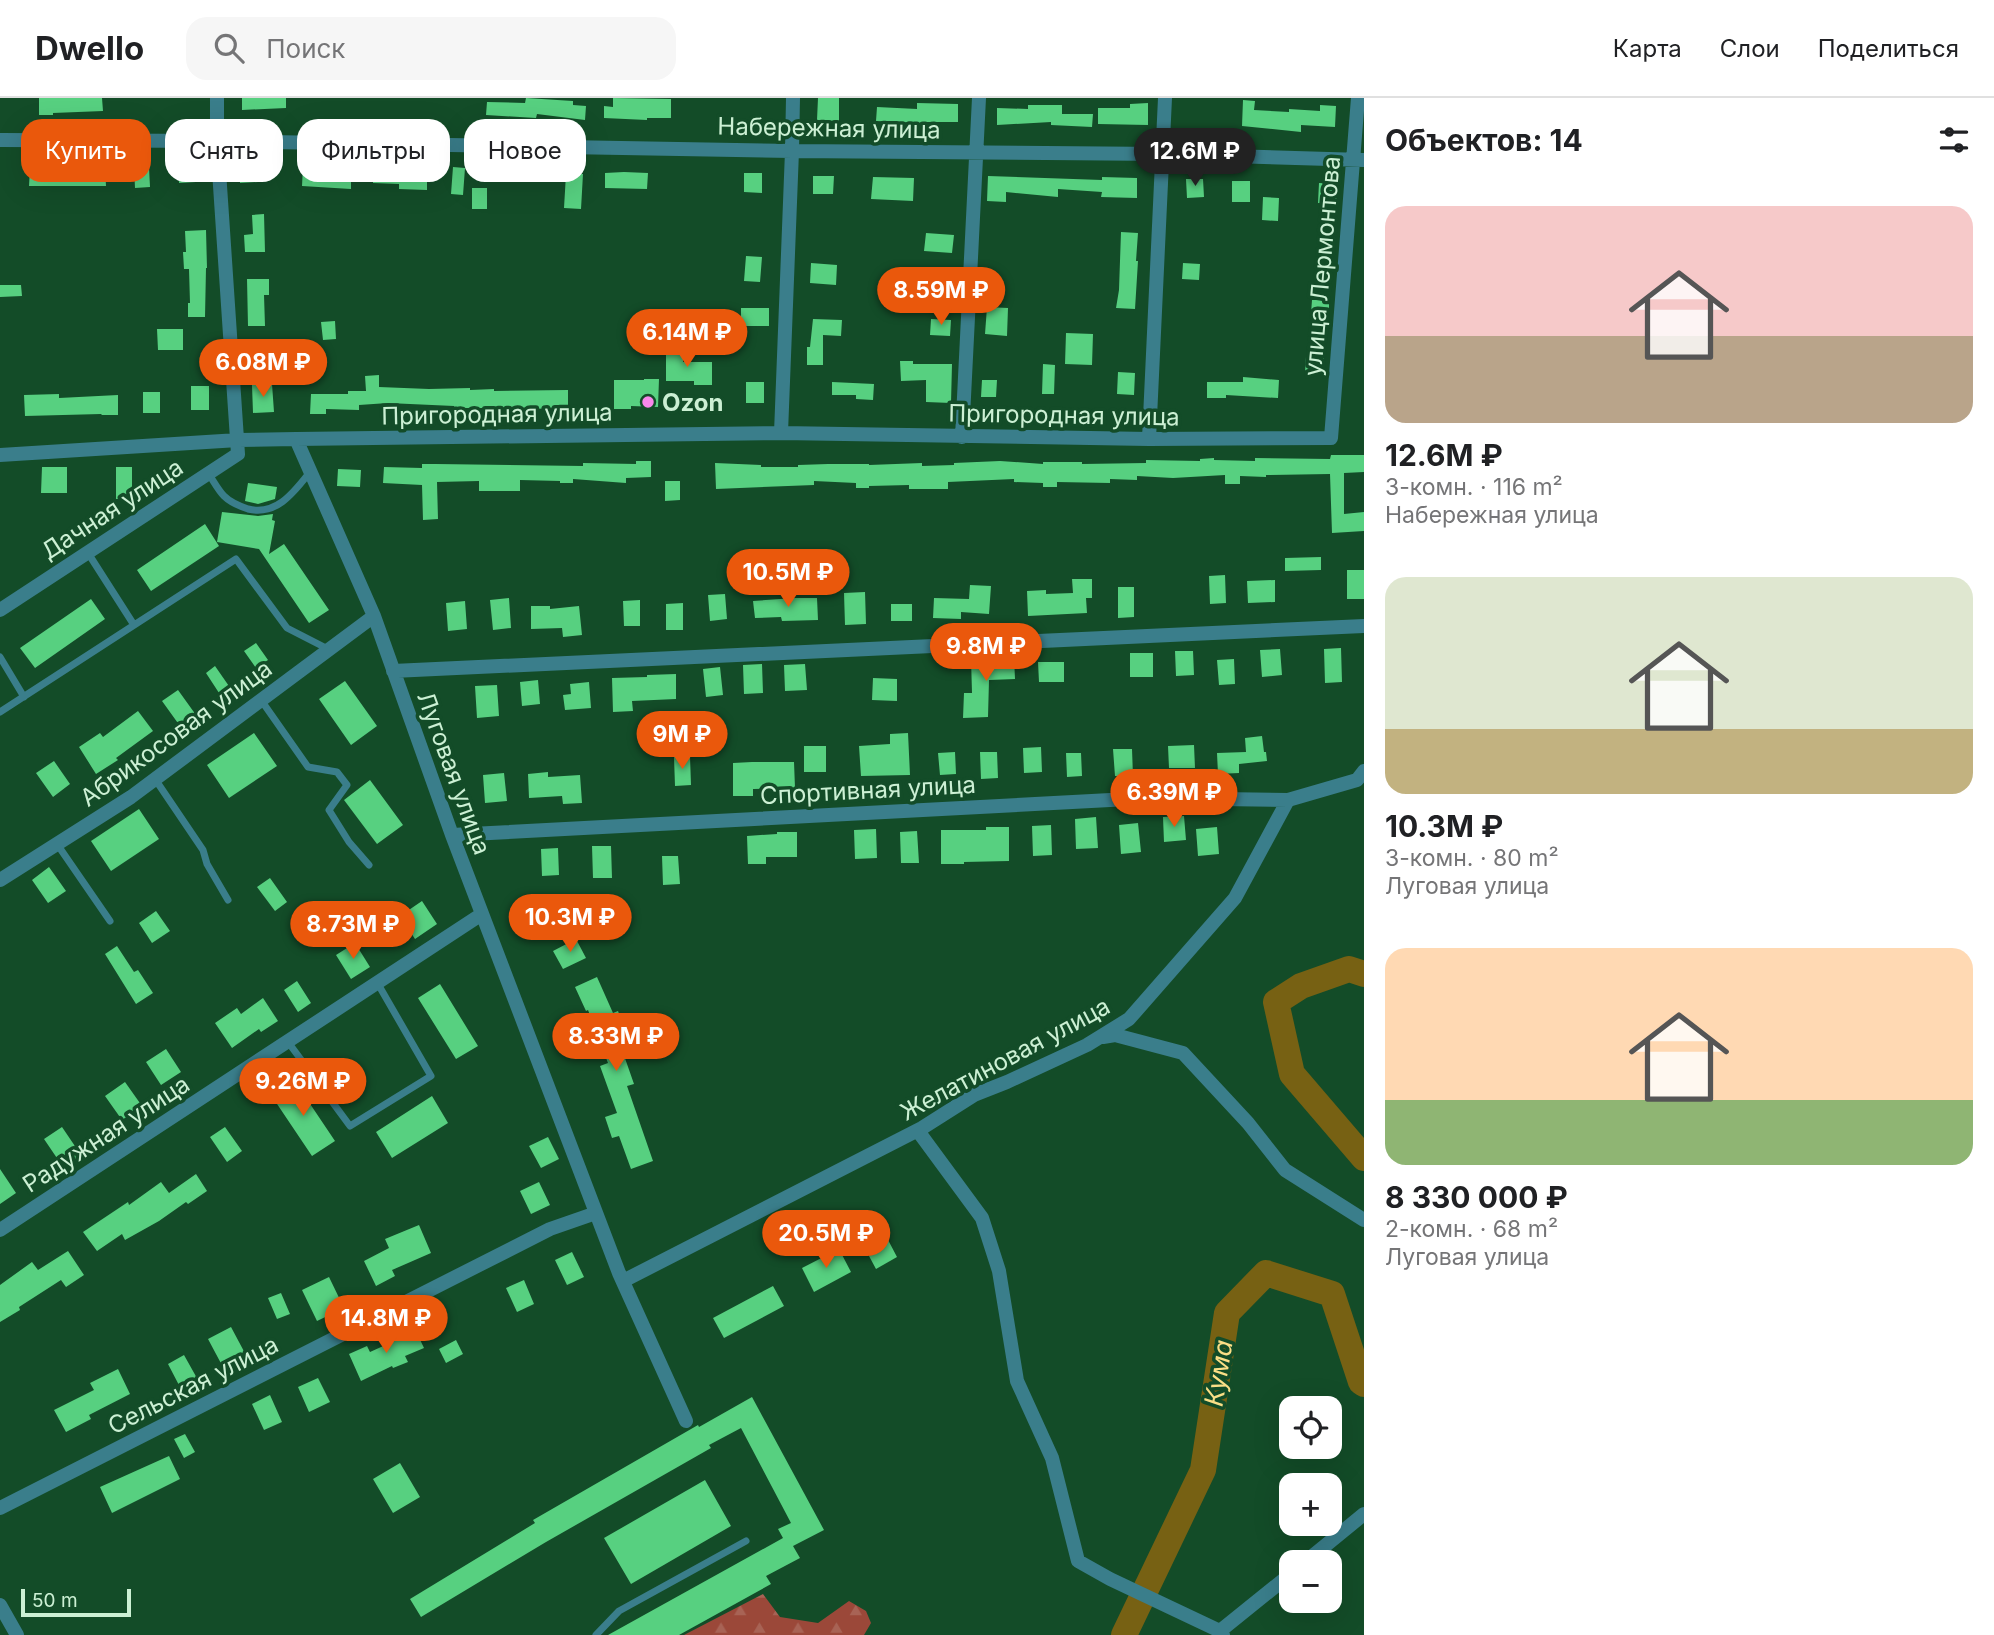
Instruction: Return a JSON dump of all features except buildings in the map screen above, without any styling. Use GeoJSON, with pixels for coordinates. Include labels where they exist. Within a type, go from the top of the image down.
{"type":"FeatureCollection","features":[{"type":"Feature","properties":{"kind":"street"},"geometry":{"type":"LineString","coordinates":[[217,98],[217,119]]}},
{"type":"Feature","properties":{"kind":"street"},"geometry":{"type":"LineString","coordinates":[[781,433],[793,98]]}},
{"type":"Feature","properties":{"kind":"street"},"geometry":{"type":"LineString","coordinates":[[962,437],[979,98]]}},
{"type":"Feature","properties":{"kind":"street"},"geometry":{"type":"LineString","coordinates":[[1149,439],[1166,98]]}},
{"type":"Feature","properties":{"kind":"street","name":"улица Лермонтова"},"geometry":{"type":"LineString","coordinates":[[1331,438],[1359,159],[1358,98]]}},
{"type":"Feature","properties":{"kind":"street","name":"Набережная улица"},"geometry":{"type":"LineString","coordinates":[[0,140],[165,141]]}},
{"type":"Feature","properties":{"kind":"street","name":"Набережная улица"},"geometry":{"type":"LineString","coordinates":[[283,142],[1359,159]]}},
{"type":"Feature","properties":{"kind":"street"},"geometry":{"type":"LineString","coordinates":[[220,182],[238,440]]}},
{"type":"Feature","properties":{"kind":"street","name":"Пригородная улица"},"geometry":{"type":"LineString","coordinates":[[0,455],[238,440],[296,439],[781,433],[1149,439],[1331,438]]}},
{"type":"Feature","properties":{"kind":"street","name":"Луговая улица"},"geometry":{"type":"LineString","coordinates":[[296,439],[374,616],[452,835],[619,1273],[686,1421]]}},
{"type":"Feature","properties":{"kind":"street","name":"Дачная улица"},"geometry":{"type":"LineString","coordinates":[[0,610],[238,454],[238,440]]}},
{"type":"Feature","properties":{"kind":"street","name":"Абрикосовая улица"},"geometry":{"type":"LineString","coordinates":[[0,880],[131,797],[374,616]]}},
{"type":"Feature","properties":{"kind":"street"},"geometry":{"type":"LineString","coordinates":[[393,671],[1364,626]]}},
{"type":"Feature","properties":{"kind":"street"},"geometry":{"type":"LineString","coordinates":[[1288,800],[1357,780],[1364,771]]}},
{"type":"Feature","properties":{"kind":"street","name":"Спортивная улица"},"geometry":{"type":"LineString","coordinates":[[452,835],[1148,798],[1288,800]]}},
{"type":"Feature","properties":{"kind":"street","name":"Желатиновая улица"},"geometry":{"type":"LineString","coordinates":[[624,1281],[918,1131],[974,1095],[1098,1038],[1129,1019],[1235,898],[1288,800]]}},
{"type":"Feature","properties":{"kind":"street","name":"Радужная улица"},"geometry":{"type":"LineString","coordinates":[[0,1230],[482,914]]}},
{"type":"Feature","properties":{"kind":"street"},"geometry":{"type":"LineString","coordinates":[[1098,1038],[1115,1035],[1183,1053],[1248,1123],[1285,1170],[1364,1220]]}},
{"type":"Feature","properties":{"kind":"street"},"geometry":{"type":"LineString","coordinates":[[918,1131],[982,1218],[999,1271],[1017,1381],[1052,1458],[1078,1561],[1221,1633],[1279,1584]]}},
{"type":"Feature","properties":{"kind":"street","name":"Сельская улица"},"geometry":{"type":"LineString","coordinates":[[0,1508],[550,1229],[596,1213]]}},
{"type":"Feature","properties":{"kind":"street"},"geometry":{"type":"LineString","coordinates":[[1320,1550],[1364,1514]]}},
{"type":"Feature","properties":{"kind":"street"},"geometry":{"type":"LineString","coordinates":[[0,1605],[17,1635]]}},
{"type":"Feature","properties":{"kind":"lane"},"geometry":{"type":"LineString","coordinates":[[208,473],[223,496],[239,506],[256,510],[271,509],[292,496],[310,472]]}},
{"type":"Feature","properties":{"kind":"lane"},"geometry":{"type":"LineString","coordinates":[[88,552],[134,625]]}},
{"type":"Feature","properties":{"kind":"lane"},"geometry":{"type":"LineString","coordinates":[[0,712],[236,559],[287,628],[328,650]]}},
{"type":"Feature","properties":{"kind":"lane"},"geometry":{"type":"LineString","coordinates":[[0,657],[24,697]]}},
{"type":"Feature","properties":{"kind":"lane"},"geometry":{"type":"LineString","coordinates":[[261,700],[308,767],[337,772],[347,785],[329,810],[349,842],[369,865]]}},
{"type":"Feature","properties":{"kind":"lane"},"geometry":{"type":"LineString","coordinates":[[155,779],[203,850],[207,864],[228,900]]}},
{"type":"Feature","properties":{"kind":"lane"},"geometry":{"type":"LineString","coordinates":[[57,844],[110,921]]}},
{"type":"Feature","properties":{"kind":"lane"},"geometry":{"type":"LineString","coordinates":[[288,1042],[350,1126],[431,1076],[378,984]]}},
{"type":"Feature","properties":{"kind":"lane"},"geometry":{"type":"LineString","coordinates":[[596,1635],[619,1611],[746,1541]]}},
{"type":"Feature","properties":{"kind":"green space"},"geometry":{"type":"Polygon","coordinates":[[[763,1594],[780,1617],[818,1623],[849,1601],[866,1611],[871,1623],[864,1635],[684,1635],[763,1594]]]}},
{"type":"Feature","properties":{"kind":"waterway","name":"Кума"},"geometry":{"type":"LineString","coordinates":[[1364,974],[1349,969],[1301,986],[1276,1002],[1292,1074],[1364,1158]]}},
{"type":"Feature","properties":{"kind":"waterway","name":"Кума"},"geometry":{"type":"LineString","coordinates":[[1124,1635],[1203,1470],[1227,1313],[1266,1273],[1332,1294],[1361,1382],[1364,1384]]}},
{"type":"Feature","properties":{"kind":"place","name":"Ozon"},"geometry":{"type":"Point","coordinates":[648,402]}}]}
